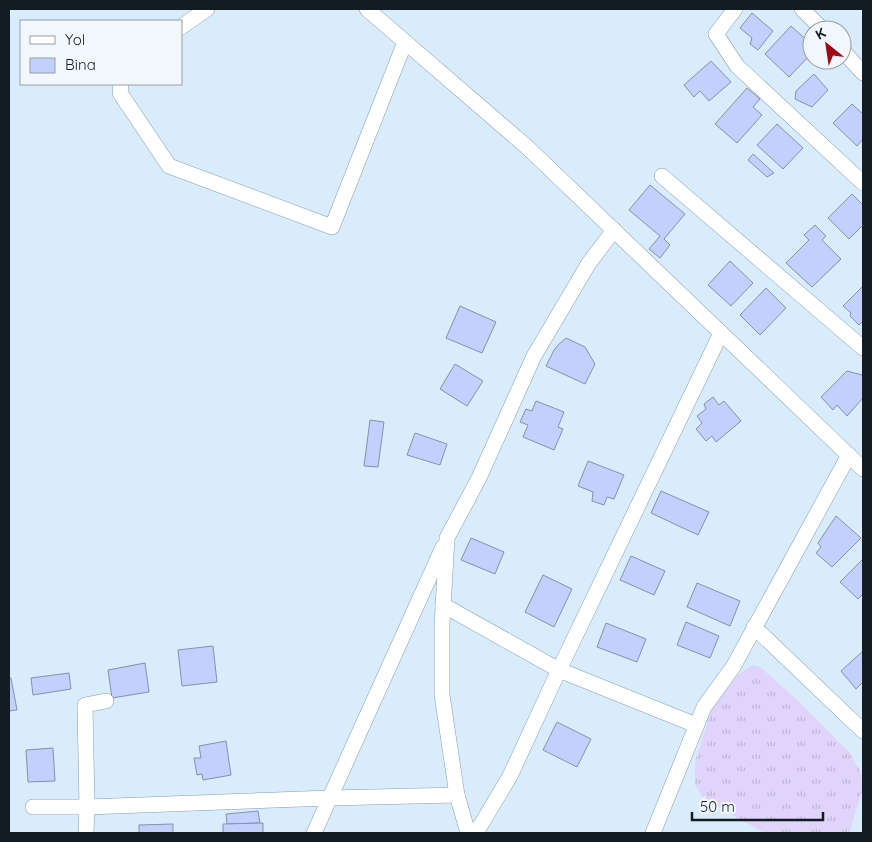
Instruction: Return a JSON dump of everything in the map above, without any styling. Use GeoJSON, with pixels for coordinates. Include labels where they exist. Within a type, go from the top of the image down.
{"type":"FeatureCollection","features":[{"type":"Feature","properties":{"kind":"street"},"geometry":{"type":"LineString","coordinates":[[182,27],[207,9]]}},
{"type":"Feature","properties":{"kind":"street"},"geometry":{"type":"LineString","coordinates":[[367,9],[527,147],[863,469]]}},
{"type":"Feature","properties":{"kind":"street"},"geometry":{"type":"LineString","coordinates":[[735,9],[716,34],[737,66],[863,183]]}},
{"type":"Feature","properties":{"kind":"street"},"geometry":{"type":"LineString","coordinates":[[802,9],[812,20]]}},
{"type":"Feature","properties":{"kind":"street"},"geometry":{"type":"LineString","coordinates":[[121,85],[120,93],[169,166],[332,227],[405,42]]}},
{"type":"Feature","properties":{"kind":"street"},"geometry":{"type":"LineString","coordinates":[[852,61],[863,73]]}},
{"type":"Feature","properties":{"kind":"street"},"geometry":{"type":"LineString","coordinates":[[662,176],[863,348]]}},
{"type":"Feature","properties":{"kind":"street"},"geometry":{"type":"LineString","coordinates":[[314,833],[447,538],[479,478],[534,356],[589,263],[614,230]]}},
{"type":"Feature","properties":{"kind":"street"},"geometry":{"type":"LineString","coordinates":[[476,833],[510,776],[721,333]]}},
{"type":"Feature","properties":{"kind":"street"},"geometry":{"type":"LineString","coordinates":[[653,833],[704,707],[733,667],[849,455]]}},
{"type":"Feature","properties":{"kind":"street"},"geometry":{"type":"LineString","coordinates":[[447,538],[442,695],[457,795],[468,833]]}},
{"type":"Feature","properties":{"kind":"street"},"geometry":{"type":"LineString","coordinates":[[444,605],[559,670],[696,725]]}},
{"type":"Feature","properties":{"kind":"street"},"geometry":{"type":"LineString","coordinates":[[754,627],[863,731]]}},
{"type":"Feature","properties":{"kind":"street"},"geometry":{"type":"LineString","coordinates":[[86,833],[85,705],[106,701]]}},
{"type":"Feature","properties":{"kind":"street"},"geometry":{"type":"LineString","coordinates":[[33,807],[87,807],[457,795]]}},
{"type":"Feature","properties":{"kind":"green space"},"geometry":{"type":"Polygon","coordinates":[[[753,665],[760,667],[794,697],[851,754],[863,778],[863,788],[849,833],[765,833],[704,799],[695,785],[695,762],[712,708],[738,675],[753,665]]]}},
{"type":"Feature","properties":{"kind":"building"},"geometry":{"type":"Polygon","coordinates":[[[752,13],[773,31],[758,50],[750,44],[752,38],[740,28],[752,13]]]}},
{"type":"Feature","properties":{"kind":"building"},"geometry":{"type":"Polygon","coordinates":[[[791,26],[802,36],[802,63],[789,77],[765,54],[791,26]]]}},
{"type":"Feature","properties":{"kind":"building"},"geometry":{"type":"Polygon","coordinates":[[[711,61],[731,82],[709,101],[700,91],[694,97],[684,85],[711,61]]]}},
{"type":"Feature","properties":{"kind":"building"},"geometry":{"type":"Polygon","coordinates":[[[814,74],[828,90],[812,107],[795,99],[796,91],[814,74]]]}},
{"type":"Feature","properties":{"kind":"building"},"geometry":{"type":"Polygon","coordinates":[[[747,88],[760,99],[753,107],[762,115],[737,143],[715,124],[747,88]]]}},
{"type":"Feature","properties":{"kind":"building"},"geometry":{"type":"Polygon","coordinates":[[[852,104],[863,114],[863,139],[857,146],[833,123],[852,104]]]}},
{"type":"Feature","properties":{"kind":"building"},"geometry":{"type":"Polygon","coordinates":[[[777,124],[803,148],[783,169],[757,145],[777,124]]]}},
{"type":"Feature","properties":{"kind":"building"},"geometry":{"type":"Polygon","coordinates":[[[753,154],[774,173],[767,177],[748,160],[753,154]]]}},
{"type":"Feature","properties":{"kind":"building"},"geometry":{"type":"Polygon","coordinates":[[[650,185],[685,214],[664,239],[670,245],[660,258],[649,249],[660,236],[629,210],[650,185]]]}},
{"type":"Feature","properties":{"kind":"building"},"geometry":{"type":"Polygon","coordinates":[[[852,194],[863,205],[863,225],[849,239],[828,218],[852,194]]]}},
{"type":"Feature","properties":{"kind":"building"},"geometry":{"type":"Polygon","coordinates":[[[815,225],[826,236],[822,240],[841,259],[812,287],[786,263],[809,240],[804,235],[815,225]]]}},
{"type":"Feature","properties":{"kind":"building"},"geometry":{"type":"Polygon","coordinates":[[[730,261],[753,283],[731,306],[708,285],[730,261]]]}},
{"type":"Feature","properties":{"kind":"building"},"geometry":{"type":"Polygon","coordinates":[[[863,286],[863,321],[859,325],[850,316],[851,313],[843,306],[863,286]]]}},
{"type":"Feature","properties":{"kind":"building"},"geometry":{"type":"Polygon","coordinates":[[[766,288],[786,308],[760,335],[740,315],[766,288]]]}},
{"type":"Feature","properties":{"kind":"building"},"geometry":{"type":"Polygon","coordinates":[[[460,306],[496,322],[482,353],[446,338],[460,306]]]}},
{"type":"Feature","properties":{"kind":"building"},"geometry":{"type":"Polygon","coordinates":[[[566,338],[585,347],[595,364],[585,384],[546,366],[554,350],[566,338]]]}},
{"type":"Feature","properties":{"kind":"building"},"geometry":{"type":"Polygon","coordinates":[[[455,364],[483,381],[467,406],[440,389],[455,364]]]}},
{"type":"Feature","properties":{"kind":"building"},"geometry":{"type":"Polygon","coordinates":[[[847,371],[863,376],[863,398],[847,416],[837,405],[833,410],[821,397],[847,371]]]}},
{"type":"Feature","properties":{"kind":"building"},"geometry":{"type":"Polygon","coordinates":[[[713,397],[719,405],[724,401],[741,421],[716,442],[712,436],[706,441],[696,429],[702,423],[697,416],[706,409],[704,404],[713,397]]]}},
{"type":"Feature","properties":{"kind":"building"},"geometry":{"type":"Polygon","coordinates":[[[536,401],[564,412],[558,427],[563,429],[554,450],[523,437],[528,425],[520,422],[526,409],[532,411],[536,401]]]}},
{"type":"Feature","properties":{"kind":"building"},"geometry":{"type":"Polygon","coordinates":[[[370,420],[384,422],[378,467],[364,466],[370,420]]]}},
{"type":"Feature","properties":{"kind":"building"},"geometry":{"type":"Polygon","coordinates":[[[415,433],[447,444],[440,465],[407,455],[415,433]]]}},
{"type":"Feature","properties":{"kind":"building"},"geometry":{"type":"Polygon","coordinates":[[[588,461],[624,475],[614,499],[607,497],[604,505],[592,501],[593,492],[578,486],[588,461]]]}},
{"type":"Feature","properties":{"kind":"building"},"geometry":{"type":"Polygon","coordinates":[[[661,491],[709,512],[698,535],[651,513],[661,491]]]}},
{"type":"Feature","properties":{"kind":"building"},"geometry":{"type":"Polygon","coordinates":[[[836,516],[861,538],[832,567],[816,553],[821,547],[818,543],[836,516]]]}},
{"type":"Feature","properties":{"kind":"building"},"geometry":{"type":"Polygon","coordinates":[[[471,538],[504,552],[495,574],[461,560],[471,538]]]}},
{"type":"Feature","properties":{"kind":"building"},"geometry":{"type":"Polygon","coordinates":[[[631,556],[665,571],[654,595],[620,580],[631,556]]]}},
{"type":"Feature","properties":{"kind":"building"},"geometry":{"type":"Polygon","coordinates":[[[863,559],[863,594],[858,599],[840,582],[863,559]]]}},
{"type":"Feature","properties":{"kind":"building"},"geometry":{"type":"Polygon","coordinates":[[[543,575],[572,589],[554,627],[525,612],[543,575]]]}},
{"type":"Feature","properties":{"kind":"building"},"geometry":{"type":"Polygon","coordinates":[[[697,583],[740,601],[730,626],[687,607],[697,583]]]}},
{"type":"Feature","properties":{"kind":"building"},"geometry":{"type":"Polygon","coordinates":[[[686,622],[719,636],[710,658],[677,645],[686,622]]]}},
{"type":"Feature","properties":{"kind":"building"},"geometry":{"type":"Polygon","coordinates":[[[606,623],[646,639],[637,662],[597,647],[606,623]]]}},
{"type":"Feature","properties":{"kind":"building"},"geometry":{"type":"Polygon","coordinates":[[[213,646],[217,682],[182,686],[178,650],[213,646]]]}},
{"type":"Feature","properties":{"kind":"building"},"geometry":{"type":"Polygon","coordinates":[[[863,651],[863,682],[856,689],[841,671],[863,651]]]}},
{"type":"Feature","properties":{"kind":"building"},"geometry":{"type":"Polygon","coordinates":[[[145,663],[149,692],[112,698],[108,670],[145,663]]]}},
{"type":"Feature","properties":{"kind":"building"},"geometry":{"type":"Polygon","coordinates":[[[69,673],[71,689],[33,695],[31,678],[69,673]]]}},
{"type":"Feature","properties":{"kind":"building"},"geometry":{"type":"Polygon","coordinates":[[[9,678],[11,678],[17,710],[9,711],[9,678]]]}},
{"type":"Feature","properties":{"kind":"building"},"geometry":{"type":"Polygon","coordinates":[[[557,722],[591,739],[577,767],[543,750],[557,722]]]}},
{"type":"Feature","properties":{"kind":"building"},"geometry":{"type":"Polygon","coordinates":[[[226,741],[231,775],[203,780],[202,774],[197,775],[194,758],[201,758],[199,746],[226,741]]]}},
{"type":"Feature","properties":{"kind":"building"},"geometry":{"type":"Polygon","coordinates":[[[53,748],[55,781],[28,782],[26,750],[53,748]]]}},
{"type":"Feature","properties":{"kind":"building"},"geometry":{"type":"Polygon","coordinates":[[[258,811],[260,823],[227,824],[226,814],[258,811]]]}},
{"type":"Feature","properties":{"kind":"building"},"geometry":{"type":"Polygon","coordinates":[[[263,823],[263,833],[223,833],[223,824],[263,823]]]}},
{"type":"Feature","properties":{"kind":"building"},"geometry":{"type":"Polygon","coordinates":[[[173,824],[173,833],[139,833],[139,825],[173,824]]]}}]}
